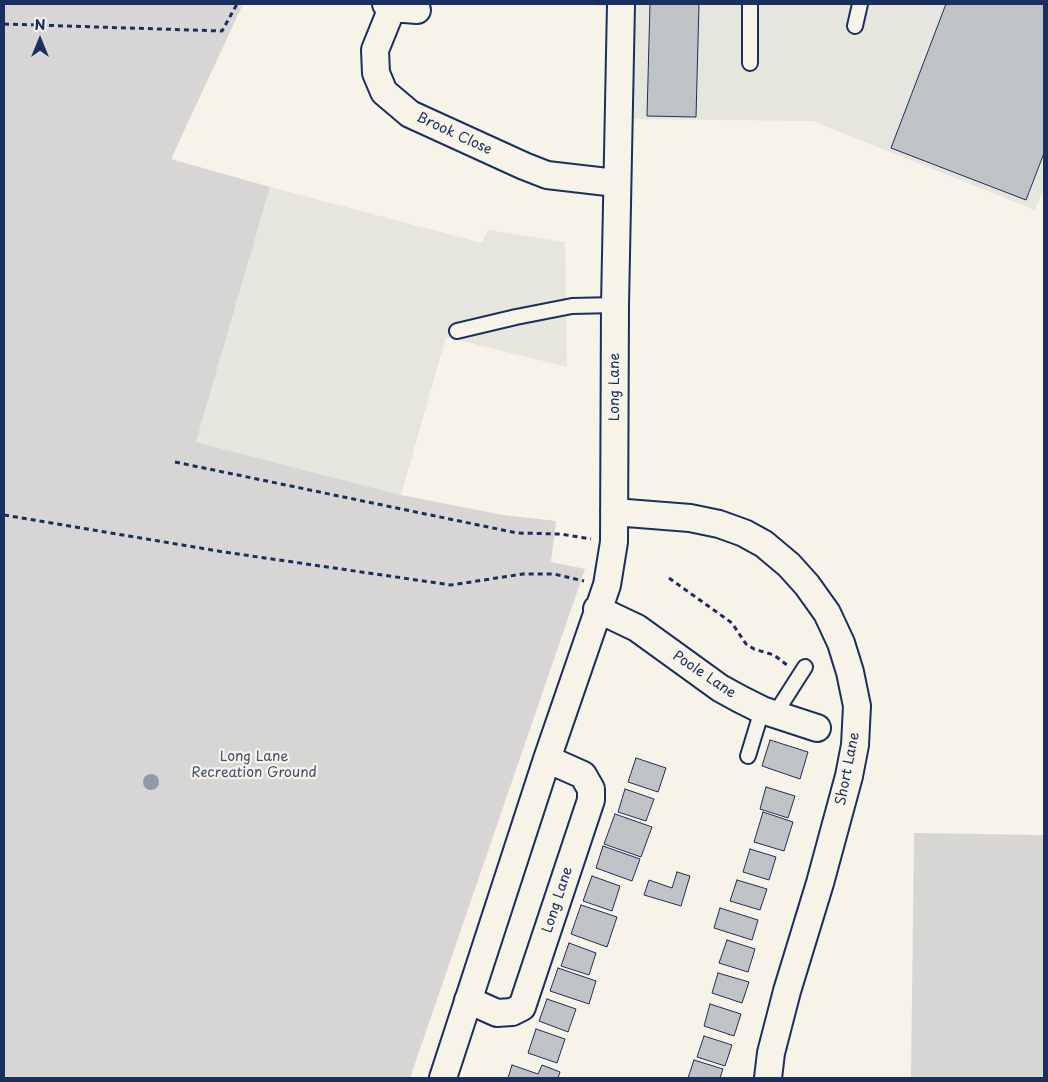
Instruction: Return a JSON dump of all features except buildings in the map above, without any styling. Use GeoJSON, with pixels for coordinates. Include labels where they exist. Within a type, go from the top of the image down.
{"type":"FeatureCollection","features":[{"type":"Feature","properties":{"kind":"street","name":"Long Lane"},"geometry":{"type":"LineString","coordinates":[[442,1078],[597,609],[607,585],[614,542],[616,183],[621,4]]}},
{"type":"Feature","properties":{"kind":"street","name":"Brook Close"},"geometry":{"type":"LineString","coordinates":[[398,7],[375,50],[376,73],[384,92],[410,114],[547,175],[616,183]]}},
{"type":"Feature","properties":{"kind":"street","name":"Short Lane"},"geometry":{"type":"LineString","coordinates":[[614,512],[700,520],[720,524],[744,533],[764,544],[789,565],[807,585],[827,613],[841,644],[850,672],[857,706],[857,734],[851,768],[825,866],[787,991],[771,1053],[768,1078]]}},
{"type":"Feature","properties":{"kind":"street","name":"Poole Lane"},"geometry":{"type":"LineString","coordinates":[[597,609],[637,628],[720,688],[768,712],[817,728]]}},
{"type":"Feature","properties":{"kind":"street","name":"Long Lane"},"geometry":{"type":"LineString","coordinates":[[468,1000],[496,1012],[512,1012],[522,1007],[591,800],[591,789],[584,775],[547,759]]}},
{"type":"Feature","properties":{"kind":"lane"},"geometry":{"type":"LineString","coordinates":[[750,4],[750,63]]}},
{"type":"Feature","properties":{"kind":"lane"},"geometry":{"type":"LineString","coordinates":[[855,26],[860,4]]}},
{"type":"Feature","properties":{"kind":"lane"},"geometry":{"type":"LineString","coordinates":[[457,331],[572,306],[615,304]]}},
{"type":"Feature","properties":{"kind":"lane"},"geometry":{"type":"LineString","coordinates":[[748,756],[768,712],[803,671]]}},
{"type":"Feature","properties":{"kind":"path"},"geometry":{"type":"LineString","coordinates":[[4,24],[222,31],[237,4]]}},
{"type":"Feature","properties":{"kind":"path"},"geometry":{"type":"LineString","coordinates":[[176,462],[518,533],[560,534],[614,542]]}},
{"type":"Feature","properties":{"kind":"path"},"geometry":{"type":"LineString","coordinates":[[4,515],[224,552],[451,585],[523,574],[554,574],[607,585]]}},
{"type":"Feature","properties":{"kind":"path"},"geometry":{"type":"LineString","coordinates":[[670,578],[732,623],[746,644],[754,649],[774,655],[803,671]]}},
{"type":"Feature","properties":{"kind":"shaded area"},"geometry":{"type":"Polygon","coordinates":[[[594,4],[1044,4],[1044,187],[1035,210],[813,121],[629,119],[633,8],[596,6],[594,4]]]}},
{"type":"Feature","properties":{"kind":"shaded area"},"geometry":{"type":"Polygon","coordinates":[[[270,187],[482,243],[488,230],[565,242],[567,367],[446,337],[401,495],[196,442],[270,187]]]}},
{"type":"Feature","properties":{"kind":"green space","name":"Long Lane Recreation Ground"},"geometry":{"type":"Polygon","coordinates":[[[4,4],[243,4],[171,159],[270,187],[196,442],[401,495],[503,515],[556,521],[551,562],[585,569],[410,1078],[4,1078],[4,4]]]}},
{"type":"Feature","properties":{"kind":"green space"},"geometry":{"type":"Polygon","coordinates":[[[914,833],[1044,835],[1044,1078],[911,1078],[914,833]]]}}]}
